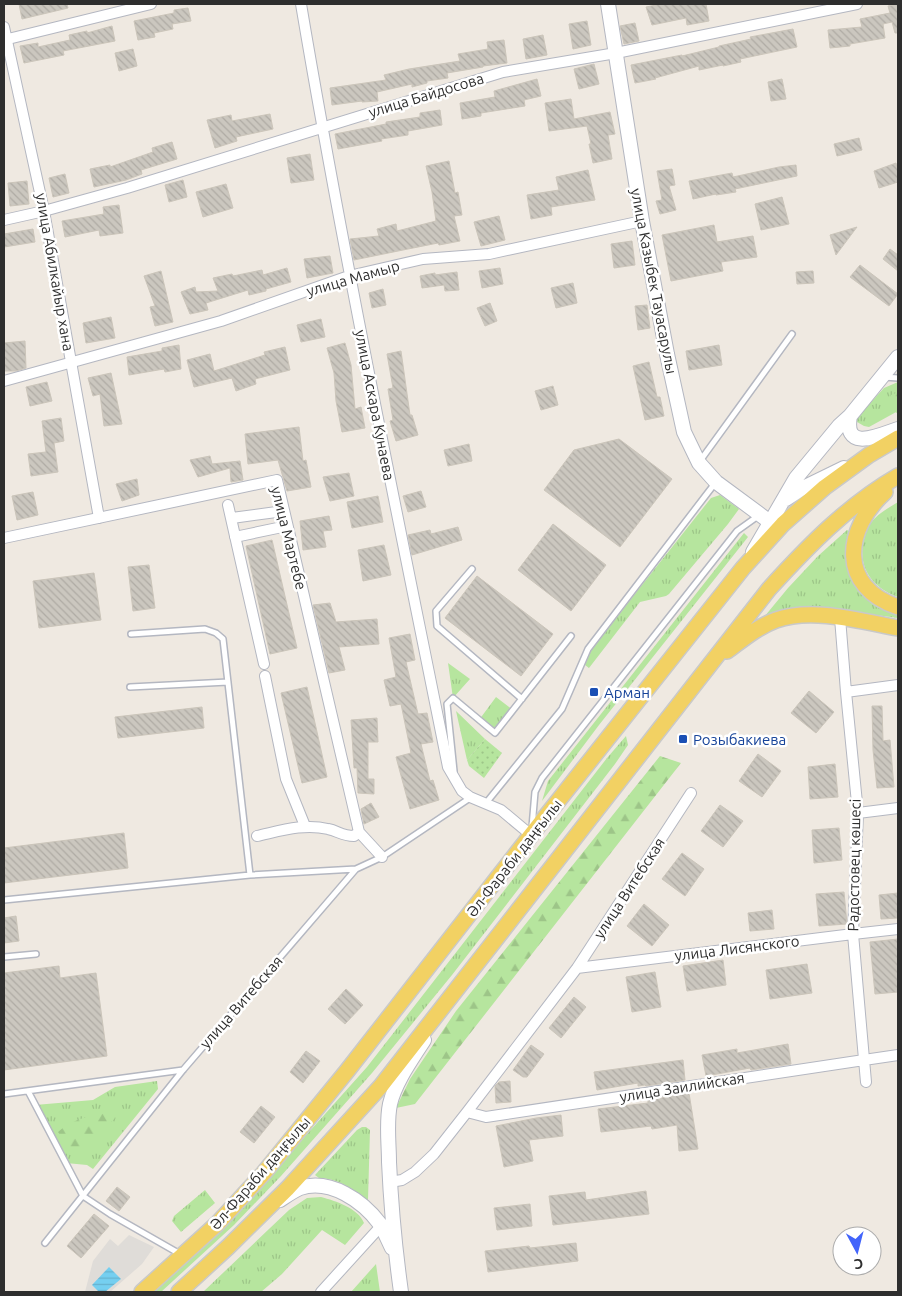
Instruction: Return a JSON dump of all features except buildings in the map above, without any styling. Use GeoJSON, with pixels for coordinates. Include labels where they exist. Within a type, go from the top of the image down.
{"type":"FeatureCollection","features":[{"type":"Feature","properties":{"kind":"main road","name":"Әл-Фараби даңғылы"},"geometry":{"type":"LineString","coordinates":[[142,1292],[217,1224],[263,1174],[347,1071],[531,835],[744,568],[783,524],[825,487],[869,455],[898,438]]}},
{"type":"Feature","properties":{"kind":"main road","name":"Әл-Фараби даңғылы"},"geometry":{"type":"LineString","coordinates":[[179,1292],[288,1189],[381,1086],[769,589],[806,548],[845,513],[898,476]]}},
{"type":"Feature","properties":{"kind":"main road"},"geometry":{"type":"LineString","coordinates":[[898,480],[882,495],[862,522],[854,543],[853,556],[862,583],[886,603],[898,607]]}},
{"type":"Feature","properties":{"kind":"main road"},"geometry":{"type":"LineString","coordinates":[[713,661],[759,628],[790,616],[815,615],[898,628]]}},
{"type":"Feature","properties":{"kind":"street"},"geometry":{"type":"LineString","coordinates":[[5,39],[151,4]]}},
{"type":"Feature","properties":{"kind":"street","name":"улица Аскара Кунаева"},"geometry":{"type":"LineString","coordinates":[[301,4],[349,276],[448,767],[462,791],[470,797]]}},
{"type":"Feature","properties":{"kind":"street","name":"улица Казыбек Тауасарулы"},"geometry":{"type":"LineString","coordinates":[[608,4],[642,222],[684,432],[699,463],[716,482],[766,518]]}},
{"type":"Feature","properties":{"kind":"street","name":"улица Байдосова"},"geometry":{"type":"LineString","coordinates":[[4,220],[127,188],[503,72],[616,54],[857,4]]}},
{"type":"Feature","properties":{"kind":"street","name":"улица Абилкайыр хана"},"geometry":{"type":"LineString","coordinates":[[4,27],[5,39],[44,211],[99,518]]}},
{"type":"Feature","properties":{"kind":"street","name":"улица Мамыр"},"geometry":{"type":"LineString","coordinates":[[4,381],[221,321],[349,276],[423,259],[489,254],[642,222]]}},
{"type":"Feature","properties":{"kind":"street"},"geometry":{"type":"LineString","coordinates":[[744,568],[766,518],[783,500],[796,478],[838,426],[850,416],[898,357]]}},
{"type":"Feature","properties":{"kind":"street"},"geometry":{"type":"LineString","coordinates":[[850,416],[849,431],[859,439],[867,439],[898,429]]}},
{"type":"Feature","properties":{"kind":"street"},"geometry":{"type":"LineString","coordinates":[[783,500],[800,489],[869,455]]}},
{"type":"Feature","properties":{"kind":"street","name":"улица Мартебе"},"geometry":{"type":"LineString","coordinates":[[4,538],[277,480],[359,832],[382,857]]}},
{"type":"Feature","properties":{"kind":"street"},"geometry":{"type":"LineString","coordinates":[[228,505],[264,664]]}},
{"type":"Feature","properties":{"kind":"street"},"geometry":{"type":"LineString","coordinates":[[232,518],[284,511]]}},
{"type":"Feature","properties":{"kind":"street"},"geometry":{"type":"LineString","coordinates":[[235,537],[287,526]]}},
{"type":"Feature","properties":{"kind":"street","name":"Радостовец көшесі"},"geometry":{"type":"LineString","coordinates":[[840,618],[858,813],[853,934],[866,1082]]}},
{"type":"Feature","properties":{"kind":"street"},"geometry":{"type":"LineString","coordinates":[[265,676],[286,779],[305,826]]}},
{"type":"Feature","properties":{"kind":"street"},"geometry":{"type":"LineString","coordinates":[[846,692],[898,685]]}},
{"type":"Feature","properties":{"kind":"street","name":"улица Витебская"},"geometry":{"type":"LineString","coordinates":[[390,1182],[402,1180],[416,1172],[434,1154],[467,1112],[577,968],[691,793]]}},
{"type":"Feature","properties":{"kind":"street"},"geometry":{"type":"LineString","coordinates":[[470,797],[501,810],[531,835]]}},
{"type":"Feature","properties":{"kind":"street"},"geometry":{"type":"LineString","coordinates":[[858,813],[898,808]]}},
{"type":"Feature","properties":{"kind":"street"},"geometry":{"type":"LineString","coordinates":[[257,836],[305,826],[328,828],[345,836],[354,836],[359,832]]}},
{"type":"Feature","properties":{"kind":"street","name":"улица Лисянского"},"geometry":{"type":"LineString","coordinates":[[577,968],[898,929]]}},
{"type":"Feature","properties":{"kind":"street"},"geometry":{"type":"LineString","coordinates":[[401,1292],[390,1182],[388,1135],[390,1104],[396,1086],[448,998]]}},
{"type":"Feature","properties":{"kind":"street","name":"улица Заилийская"},"geometry":{"type":"LineString","coordinates":[[467,1112],[486,1117],[898,1055]]}},
{"type":"Feature","properties":{"kind":"street"},"geometry":{"type":"LineString","coordinates":[[266,1210],[299,1188],[310,1186],[334,1190],[355,1198],[369,1210],[396,1256]]}},
{"type":"Feature","properties":{"kind":"street"},"geometry":{"type":"LineString","coordinates":[[321,1292],[380,1226]]}},
{"type":"Feature","properties":{"kind":"lane"},"geometry":{"type":"LineString","coordinates":[[699,463],[792,334]]}},
{"type":"Feature","properties":{"kind":"lane"},"geometry":{"type":"LineString","coordinates":[[882,377],[898,378]]}},
{"type":"Feature","properties":{"kind":"lane"},"geometry":{"type":"LineString","coordinates":[[486,804],[562,709],[588,649],[716,482]]}},
{"type":"Feature","properties":{"kind":"lane"},"geometry":{"type":"LineString","coordinates":[[531,835],[535,792],[542,778],[737,531],[766,518]]}},
{"type":"Feature","properties":{"kind":"lane"},"geometry":{"type":"LineString","coordinates":[[472,569],[436,610],[437,626],[522,699]]}},
{"type":"Feature","properties":{"kind":"lane"},"geometry":{"type":"LineString","coordinates":[[131,634],[205,629],[216,633],[224,640],[250,875]]}},
{"type":"Feature","properties":{"kind":"lane"},"geometry":{"type":"LineString","coordinates":[[455,779],[447,704],[453,698],[495,733],[571,636]]}},
{"type":"Feature","properties":{"kind":"lane"},"geometry":{"type":"LineString","coordinates":[[130,687],[228,682]]}},
{"type":"Feature","properties":{"kind":"lane","name":"улица Витебская"},"geometry":{"type":"LineString","coordinates":[[45,1243],[183,1070],[356,869],[382,857],[470,797]]}},
{"type":"Feature","properties":{"kind":"lane"},"geometry":{"type":"LineString","coordinates":[[4,900],[250,875],[356,869]]}},
{"type":"Feature","properties":{"kind":"lane"},"geometry":{"type":"LineString","coordinates":[[4,957],[36,954]]}},
{"type":"Feature","properties":{"kind":"lane"},"geometry":{"type":"LineString","coordinates":[[4,1094],[183,1070]]}},
{"type":"Feature","properties":{"kind":"lane"},"geometry":{"type":"LineString","coordinates":[[28,1091],[83,1196],[110,1214],[183,1255]]}},
{"type":"Feature","properties":{"kind":"green space"},"geometry":{"type":"Polygon","coordinates":[[[898,382],[898,411],[869,427],[857,422],[862,412],[884,388],[898,382]]]}},
{"type":"Feature","properties":{"kind":"green space"},"geometry":{"type":"Polygon","coordinates":[[[898,392],[898,414],[891,408],[891,395],[898,392]]]}},
{"type":"Feature","properties":{"kind":"green space"},"geometry":{"type":"Polygon","coordinates":[[[720,495],[739,509],[728,524],[669,594],[640,602],[589,668],[585,665],[591,651],[711,498],[720,495]]]}},
{"type":"Feature","properties":{"kind":"green space"},"geometry":{"type":"Polygon","coordinates":[[[898,502],[898,597],[874,582],[865,567],[862,549],[867,529],[873,520],[898,502]]]}},
{"type":"Feature","properties":{"kind":"green space"},"geometry":{"type":"Polygon","coordinates":[[[847,530],[849,531],[846,552],[847,562],[853,581],[873,604],[898,615],[898,618],[824,608],[760,622],[818,556],[847,530]]]}},
{"type":"Feature","properties":{"kind":"green space"},"geometry":{"type":"Polygon","coordinates":[[[744,533],[748,537],[599,725],[542,801],[548,781],[744,533]]]}},
{"type":"Feature","properties":{"kind":"green space"},"geometry":{"type":"Polygon","coordinates":[[[448,663],[470,679],[453,698],[448,663]]]}},
{"type":"Feature","properties":{"kind":"green space"},"geometry":{"type":"Polygon","coordinates":[[[496,697],[513,710],[495,733],[479,720],[496,697]]]}},
{"type":"Feature","properties":{"kind":"green space"},"geometry":{"type":"Polygon","coordinates":[[[456,711],[485,739],[467,760],[456,711]]]}},
{"type":"Feature","properties":{"kind":"green space"},"geometry":{"type":"Polygon","coordinates":[[[626,736],[628,745],[615,764],[452,975],[372,1073],[281,1176],[234,1225],[161,1292],[151,1292],[275,1170],[367,1067],[626,736]]]}},
{"type":"Feature","properties":{"kind":"green space"},"geometry":{"type":"Polygon","coordinates":[[[485,739],[502,753],[484,778],[469,766],[467,760],[485,739]]]}},
{"type":"Feature","properties":{"kind":"green space"},"geometry":{"type":"Polygon","coordinates":[[[660,756],[681,763],[415,1104],[396,1108],[410,1079],[456,1011],[660,756]]]}},
{"type":"Feature","properties":{"kind":"green space"},"geometry":{"type":"Polygon","coordinates":[[[157,1081],[158,1089],[93,1169],[87,1165],[66,1163],[35,1105],[93,1100],[115,1087],[157,1081]]]}},
{"type":"Feature","properties":{"kind":"green space"},"geometry":{"type":"Polygon","coordinates":[[[111,1112],[115,1118],[103,1129],[94,1143],[88,1148],[72,1152],[58,1132],[76,1121],[111,1112]]]}},
{"type":"Feature","properties":{"kind":"green space"},"geometry":{"type":"Polygon","coordinates":[[[362,1127],[370,1130],[368,1200],[344,1184],[319,1178],[315,1175],[362,1127]]]}},
{"type":"Feature","properties":{"kind":"green space"},"geometry":{"type":"Polygon","coordinates":[[[205,1190],[215,1203],[181,1232],[172,1221],[174,1216],[205,1190]]]}},
{"type":"Feature","properties":{"kind":"green space"},"geometry":{"type":"Polygon","coordinates":[[[321,1197],[352,1209],[364,1223],[345,1245],[322,1230],[282,1274],[261,1292],[203,1292],[289,1210],[307,1198],[321,1197]]]}},
{"type":"Feature","properties":{"kind":"green space"},"geometry":{"type":"Polygon","coordinates":[[[376,1264],[380,1292],[351,1292],[376,1264]]]}},
{"type":"Feature","properties":{"kind":"shaded area"},"geometry":{"type":"Polygon","coordinates":[[[129,1235],[154,1247],[142,1264],[110,1292],[85,1292],[93,1261],[110,1239],[118,1246],[129,1235]]]}},
{"type":"Feature","properties":{"kind":"water"},"geometry":{"type":"Polygon","coordinates":[[[109,1267],[121,1279],[105,1292],[99,1292],[92,1285],[109,1267]]]}},
{"type":"Feature","properties":{"kind":"place","name":"Арман"},"geometry":{"type":"Point","coordinates":[594,692]}},
{"type":"Feature","properties":{"kind":"place","name":"Розыбакиева"},"geometry":{"type":"Point","coordinates":[683,739]}}]}
